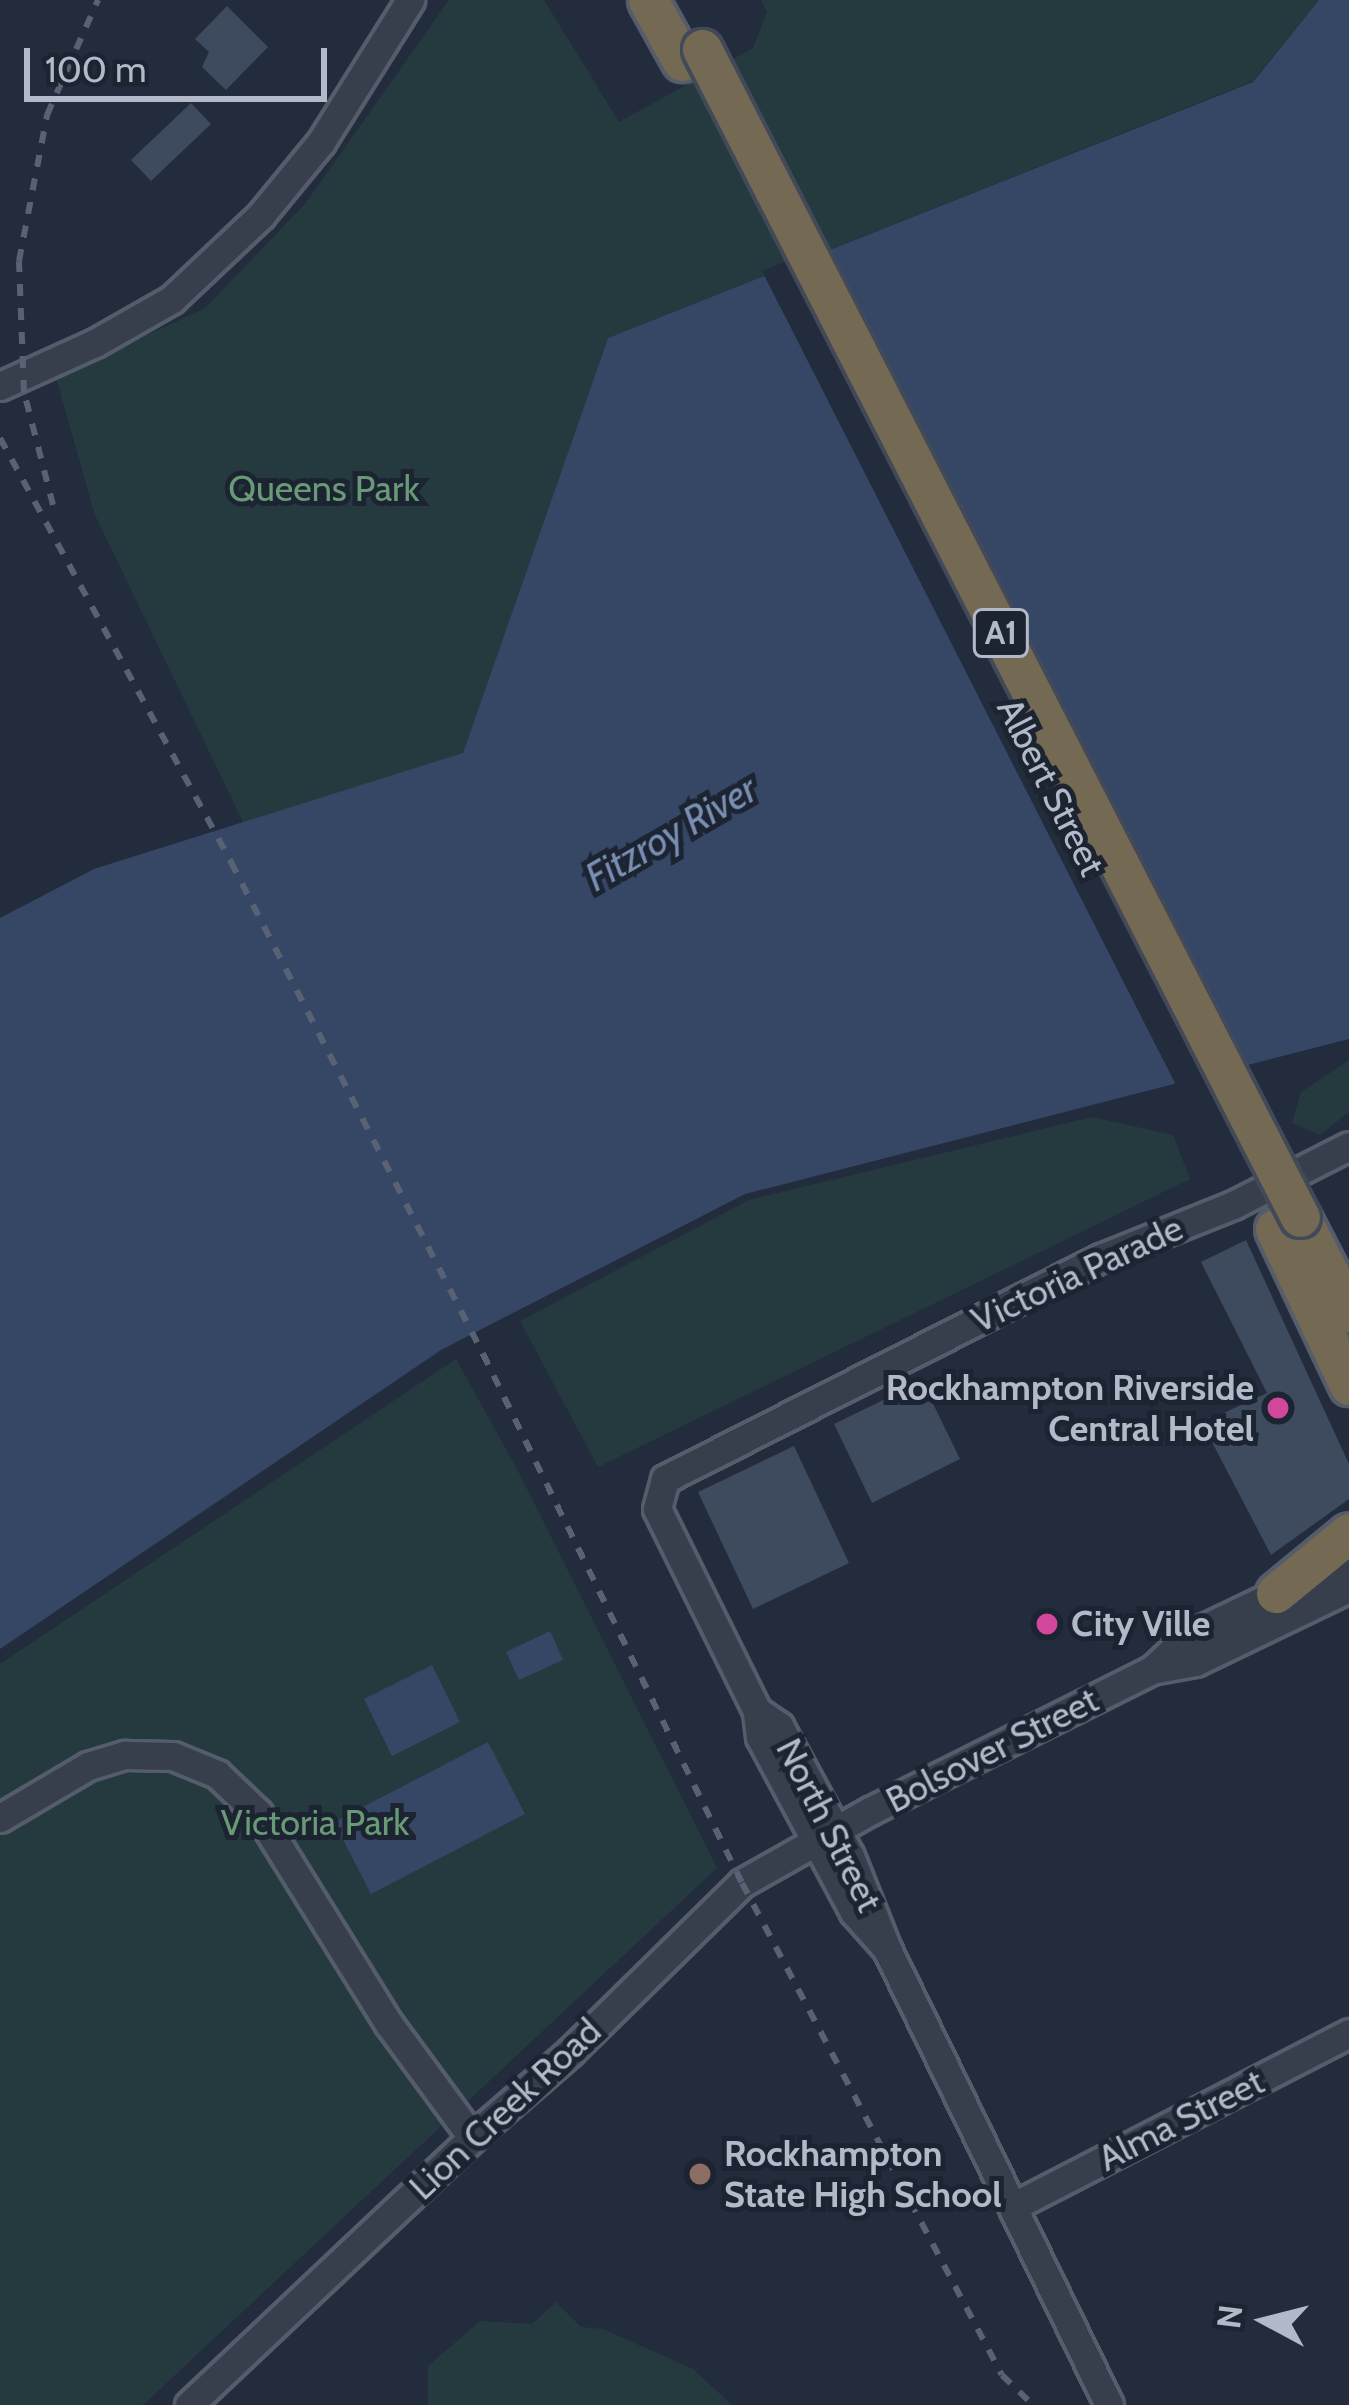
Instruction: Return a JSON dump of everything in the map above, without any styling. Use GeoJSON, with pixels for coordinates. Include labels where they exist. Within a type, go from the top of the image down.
{"type":"FeatureCollection","features":[{"type":"Feature","properties":{"kind":"highway","name":"Albert Street"},"geometry":{"type":"LineString","coordinates":[[648,0],[692,55],[1287,1223],[1349,1400]]}},
{"type":"Feature","properties":{"kind":"highway","name":"Albert Street"},"geometry":{"type":"LineString","coordinates":[[677,0],[692,55]]}},
{"type":"Feature","properties":{"kind":"highway","name":"Albert Street"},"geometry":{"type":"LineString","coordinates":[[1287,1223],[1349,1312]]}},
{"type":"Feature","properties":{"kind":"highway"},"geometry":{"type":"LineString","coordinates":[[1276,1593],[1349,1533]]}},
{"type":"Feature","properties":{"kind":"street"},"geometry":{"type":"LineString","coordinates":[[0,386],[95,343],[172,299],[261,215],[312,154],[410,0]]}},
{"type":"Feature","properties":{"kind":"street","name":"Victoria Parade"},"geometry":{"type":"LineString","coordinates":[[667,1532],[657,1509],[665,1480],[724,1446],[1101,1258],[1233,1205],[1349,1146]]}},
{"type":"Feature","properties":{"kind":"street","name":"North Street"},"geometry":{"type":"LineString","coordinates":[[667,1532],[757,1712],[779,1726],[824,1837],[871,1900],[886,1949],[1109,2405]]}},
{"type":"Feature","properties":{"kind":"street","name":"Bolsover Street"},"geometry":{"type":"LineString","coordinates":[[1151,1670],[1188,1636],[1349,1559]]}},
{"type":"Feature","properties":{"kind":"street","name":"Bolsover Street"},"geometry":{"type":"LineString","coordinates":[[824,1837],[1151,1670],[1210,1655],[1349,1588]]}},
{"type":"Feature","properties":{"kind":"street"},"geometry":{"type":"LineString","coordinates":[[0,1818],[88,1766],[142,1753],[186,1760],[217,1774],[258,1813],[342,1952],[401,2015],[478,2132]]}},
{"type":"Feature","properties":{"kind":"street","name":"Lion Creek Road"},"geometry":{"type":"LineString","coordinates":[[189,2405],[478,2132],[570,2052],[742,1883],[824,1837]]}},
{"type":"Feature","properties":{"kind":"street","name":"Alma Street"},"geometry":{"type":"LineString","coordinates":[[1014,2206],[1349,2033]]}},
{"type":"Feature","properties":{"kind":"green space","name":"Queens Park"},"geometry":{"type":"Polygon","coordinates":[[[449,0],[544,0],[619,122],[753,48],[767,12],[761,0],[1319,0],[1253,81],[608,338],[463,753],[245,826],[95,515],[56,378],[205,308],[305,204],[449,0]]]}},
{"type":"Feature","properties":{"kind":"green space"},"geometry":{"type":"Polygon","coordinates":[[[1349,1060],[1349,1112],[1320,1135],[1292,1123],[1301,1092],[1349,1060]]]}},
{"type":"Feature","properties":{"kind":"green space"},"geometry":{"type":"Polygon","coordinates":[[[1092,1117],[1173,1135],[1190,1179],[598,1467],[520,1321],[749,1200],[1092,1117]]]}},
{"type":"Feature","properties":{"kind":"green space","name":"Victoria Park"},"geometry":{"type":"Polygon","coordinates":[[[456,1359],[517,1469],[717,1868],[143,2405],[0,2405],[0,1664],[456,1359]]]}},
{"type":"Feature","properties":{"kind":"green space"},"geometry":{"type":"Polygon","coordinates":[[[556,2302],[581,2327],[603,2329],[693,2369],[732,2405],[428,2405],[428,2366],[480,2321],[532,2324],[556,2302]]]}},
{"type":"Feature","properties":{"kind":"water","name":"Fitzroy River"},"geometry":{"type":"Polygon","coordinates":[[[1319,0],[1349,0],[1349,1039],[745,1194],[441,1350],[0,1649],[0,918],[94,869],[463,753],[608,338],[1253,82],[1319,0]]]}},
{"type":"Feature","properties":{"kind":"water"},"geometry":{"type":"Polygon","coordinates":[[[550,1631],[563,1660],[519,1680],[506,1652],[550,1631]]]}},
{"type":"Feature","properties":{"kind":"water"},"geometry":{"type":"Polygon","coordinates":[[[432,1665],[460,1722],[392,1756],[364,1699],[432,1665]]]}},
{"type":"Feature","properties":{"kind":"water"},"geometry":{"type":"Polygon","coordinates":[[[488,1742],[525,1814],[371,1894],[334,1822],[488,1742]]]}},
{"type":"Feature","properties":{"kind":"pier"},"geometry":{"type":"Polygon","coordinates":[[[822,247],[1244,1072],[1178,1089],[762,271],[822,247]]]}},
{"type":"Feature","properties":{"kind":"building"},"geometry":{"type":"Polygon","coordinates":[[[227,6],[268,47],[226,90],[202,67],[209,52],[195,39],[227,6]]]}},
{"type":"Feature","properties":{"kind":"building"},"geometry":{"type":"Polygon","coordinates":[[[191,103],[211,124],[151,181],[131,160],[191,103]]]}},
{"type":"Feature","properties":{"kind":"building","name":"Rockhampton Riverside Central Hotel"},"geometry":{"type":"Polygon","coordinates":[[[1246,1240],[1349,1464],[1349,1499],[1271,1555],[1202,1423],[1267,1393],[1201,1262],[1246,1240]]]}},
{"type":"Feature","properties":{"kind":"building"},"geometry":{"type":"Polygon","coordinates":[[[922,1381],[960,1459],[872,1503],[834,1424],[922,1381]]]}},
{"type":"Feature","properties":{"kind":"building"},"geometry":{"type":"Polygon","coordinates":[[[794,1446],[849,1563],[753,1609],[698,1492],[794,1446]]]}},
{"type":"Feature","properties":{"kind":"railway"},"geometry":{"type":"LineString","coordinates":[[53,505],[24,392],[19,261],[47,115],[98,0]]}},
{"type":"Feature","properties":{"kind":"railway"},"geometry":{"type":"LineString","coordinates":[[0,438],[231,862],[483,1354],[742,1883],[1002,2375],[1033,2405]]}},
{"type":"Feature","properties":{"kind":"place","name":"Rockhampton Riverside Central Hotel"},"geometry":{"type":"Point","coordinates":[1278,1408]}},
{"type":"Feature","properties":{"kind":"place","name":"City Ville"},"geometry":{"type":"Point","coordinates":[1047,1624]}},
{"type":"Feature","properties":{"kind":"place","name":"Rockhampton State High School"},"geometry":{"type":"Point","coordinates":[700,2174]}}]}
